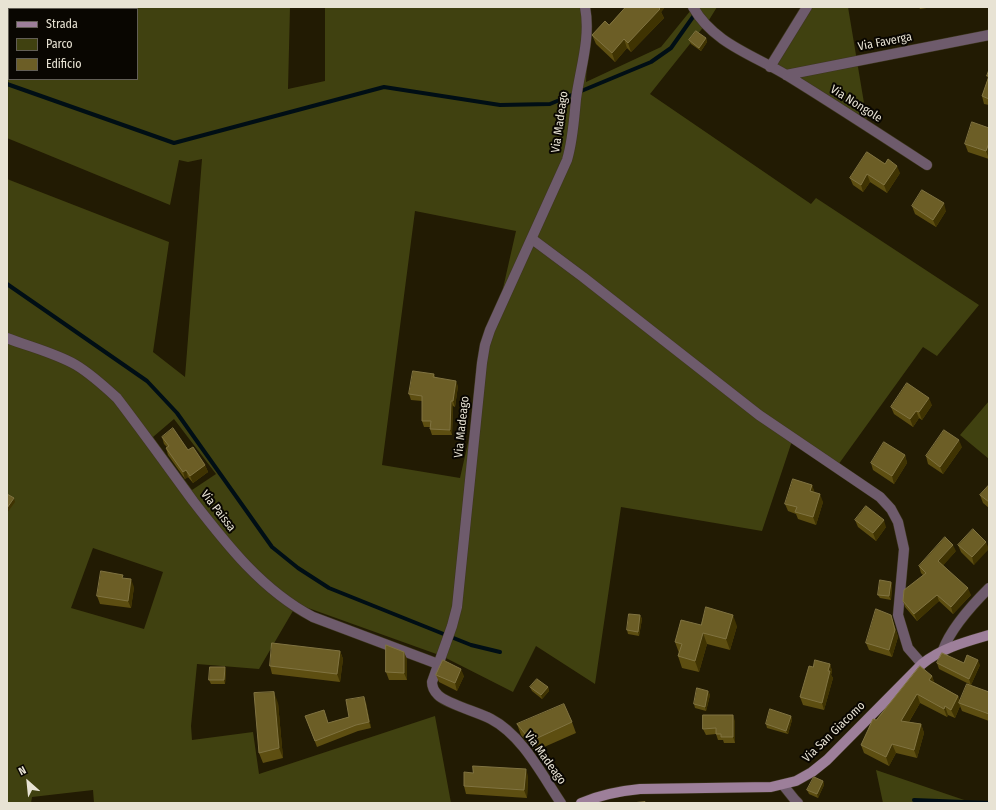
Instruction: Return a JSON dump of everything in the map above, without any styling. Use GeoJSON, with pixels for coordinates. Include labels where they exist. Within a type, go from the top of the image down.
{"type":"FeatureCollection","features":[{"type":"Feature","properties":{"kind":"street","name":"Via Madeago"},"geometry":{"type":"LineString","coordinates":[[561,803],[520,744],[502,726],[491,719],[440,697],[432,686],[432,682],[457,607],[485,346],[490,330],[567,160],[570,149],[579,80],[586,45],[587,26],[585,7]]}},
{"type":"Feature","properties":{"kind":"street","name":"Via Nongole"},"geometry":{"type":"LineString","coordinates":[[693,7],[698,16],[707,26],[735,48],[786,75],[928,164]]}},
{"type":"Feature","properties":{"kind":"street"},"geometry":{"type":"LineString","coordinates":[[770,67],[807,7]]}},
{"type":"Feature","properties":{"kind":"street","name":"Via Faverga"},"geometry":{"type":"LineString","coordinates":[[786,75],[989,35]]}},
{"type":"Feature","properties":{"kind":"street"},"geometry":{"type":"LineString","coordinates":[[532,239],[584,277],[759,415],[880,497],[891,510],[898,522],[904,549],[898,615],[908,648],[922,664]]}},
{"type":"Feature","properties":{"kind":"street","name":"Via Paissa"},"geometry":{"type":"LineString","coordinates":[[7,338],[61,358],[76,366],[105,386],[117,398],[234,553],[264,583],[295,608],[313,617],[438,664]]}},
{"type":"Feature","properties":{"kind":"street"},"geometry":{"type":"LineString","coordinates":[[943,650],[947,640],[975,603],[989,588]]}},
{"type":"Feature","properties":{"kind":"street","name":"Via San Giacomo"},"geometry":{"type":"LineString","coordinates":[[581,803],[607,794],[640,789],[759,788],[783,785],[796,781],[812,772],[827,760],[922,664],[943,650],[989,635]]}},
{"type":"Feature","properties":{"kind":"street"},"geometry":{"type":"LineString","coordinates":[[783,785],[798,803]]}},
{"type":"Feature","properties":{"kind":"green space"},"geometry":{"type":"Polygon","coordinates":[[[7,7],[290,7],[288,89],[325,81],[325,7],[589,7],[586,82],[661,47],[692,7],[717,7],[709,20],[650,94],[811,204],[816,198],[979,305],[937,356],[923,347],[838,465],[794,435],[762,531],[621,507],[595,684],[536,646],[513,692],[442,656],[297,604],[259,669],[197,664],[191,726],[192,740],[253,732],[259,774],[435,716],[451,803],[94,803],[93,790],[32,797],[31,803],[7,803],[7,179],[169,242],[153,352],[185,377],[202,159],[188,162],[179,160],[170,205],[7,138],[7,7]],[[415,211],[382,465],[460,478],[516,231],[415,211]],[[174,419],[153,437],[192,490],[216,474],[174,419]],[[93,548],[71,608],[144,629],[163,572],[93,548]]]}},
{"type":"Feature","properties":{"kind":"green space"},"geometry":{"type":"Polygon","coordinates":[[[808,7],[848,7],[867,121],[772,63],[808,7]]]}},
{"type":"Feature","properties":{"kind":"green space"},"geometry":{"type":"Polygon","coordinates":[[[989,401],[989,459],[960,435],[989,401]]]}},
{"type":"Feature","properties":{"kind":"green space"},"geometry":{"type":"Polygon","coordinates":[[[876,770],[973,803],[883,803],[876,770]]]}},
{"type":"Feature","properties":{"kind":"building"},"geometry":{"type":"Polygon","coordinates":[[[626,7],[658,7],[660,9],[628,43],[624,39],[612,53],[592,35],[605,21],[609,25],[626,7]]]}},
{"type":"Feature","properties":{"kind":"building"},"geometry":{"type":"Polygon","coordinates":[[[696,31],[706,38],[699,48],[689,40],[696,31]]]}},
{"type":"Feature","properties":{"kind":"building"},"geometry":{"type":"Polygon","coordinates":[[[989,76],[989,99],[982,96],[989,76]]]}},
{"type":"Feature","properties":{"kind":"building"},"geometry":{"type":"Polygon","coordinates":[[[972,122],[989,128],[989,143],[986,151],[965,144],[972,122]]]}},
{"type":"Feature","properties":{"kind":"building"},"geometry":{"type":"Polygon","coordinates":[[[867,152],[885,164],[888,159],[897,166],[884,185],[867,174],[861,185],[850,178],[867,152]]]}},
{"type":"Feature","properties":{"kind":"building"},"geometry":{"type":"Polygon","coordinates":[[[922,190],[944,203],[933,220],[912,206],[922,190]]]}},
{"type":"Feature","properties":{"kind":"building"},"geometry":{"type":"Polygon","coordinates":[[[413,371],[434,374],[433,377],[456,381],[453,401],[451,401],[450,430],[430,429],[431,421],[422,421],[422,396],[409,394],[413,371]]]}},
{"type":"Feature","properties":{"kind":"building"},"geometry":{"type":"Polygon","coordinates":[[[907,383],[929,398],[919,412],[916,411],[910,419],[891,407],[907,383]]]}},
{"type":"Feature","properties":{"kind":"building"},"geometry":{"type":"Polygon","coordinates":[[[173,428],[188,450],[193,447],[205,465],[190,476],[186,470],[183,472],[166,448],[169,446],[162,437],[173,428]]]}},
{"type":"Feature","properties":{"kind":"building"},"geometry":{"type":"Polygon","coordinates":[[[944,430],[959,440],[940,467],[926,456],[944,430]]]}},
{"type":"Feature","properties":{"kind":"building"},"geometry":{"type":"Polygon","coordinates":[[[884,442],[905,455],[892,476],[871,463],[884,442]]]}},
{"type":"Feature","properties":{"kind":"building"},"geometry":{"type":"Polygon","coordinates":[[[793,479],[812,485],[810,491],[820,494],[813,517],[795,512],[797,507],[785,504],[793,479]]]}},
{"type":"Feature","properties":{"kind":"building"},"geometry":{"type":"Polygon","coordinates":[[[989,485],[989,502],[980,495],[989,485]]]}},
{"type":"Feature","properties":{"kind":"building"},"geometry":{"type":"Polygon","coordinates":[[[7,494],[14,498],[7,508],[7,494]]]}},
{"type":"Feature","properties":{"kind":"building"},"geometry":{"type":"Polygon","coordinates":[[[866,506],[884,520],[873,533],[855,520],[866,506]]]}},
{"type":"Feature","properties":{"kind":"building"},"geometry":{"type":"Polygon","coordinates":[[[973,529],[986,542],[972,557],[958,545],[973,529]]]}},
{"type":"Feature","properties":{"kind":"building"},"geometry":{"type":"Polygon","coordinates":[[[945,537],[953,545],[938,561],[968,588],[951,607],[937,595],[914,614],[903,601],[904,590],[926,573],[919,566],[945,537]]]}},
{"type":"Feature","properties":{"kind":"building"},"geometry":{"type":"Polygon","coordinates":[[[101,571],[123,575],[122,578],[131,579],[128,601],[97,596],[101,571]]]}},
{"type":"Feature","properties":{"kind":"building"},"geometry":{"type":"Polygon","coordinates":[[[880,580],[891,582],[889,596],[878,595],[880,580]]]}},
{"type":"Feature","properties":{"kind":"building"},"geometry":{"type":"Polygon","coordinates":[[[706,607],[733,615],[726,639],[703,633],[695,661],[678,656],[682,644],[675,642],[681,620],[701,625],[706,607]]]}},
{"type":"Feature","properties":{"kind":"building"},"geometry":{"type":"Polygon","coordinates":[[[876,609],[891,615],[895,630],[889,650],[866,643],[876,609]]]}},
{"type":"Feature","properties":{"kind":"building"},"geometry":{"type":"Polygon","coordinates":[[[629,614],[640,615],[638,632],[627,630],[629,614]]]}},
{"type":"Feature","properties":{"kind":"building"},"geometry":{"type":"Polygon","coordinates":[[[272,643],[340,651],[337,674],[270,666],[272,643]]]}},
{"type":"Feature","properties":{"kind":"building"},"geometry":{"type":"Polygon","coordinates":[[[386,645],[404,652],[404,673],[386,672],[386,645]]]}},
{"type":"Feature","properties":{"kind":"building"},"geometry":{"type":"Polygon","coordinates":[[[942,653],[964,663],[967,655],[978,660],[969,679],[937,663],[942,653]]]}},
{"type":"Feature","properties":{"kind":"building"},"geometry":{"type":"Polygon","coordinates":[[[443,660],[461,669],[455,683],[436,675],[443,660]]]}},
{"type":"Feature","properties":{"kind":"building"},"geometry":{"type":"Polygon","coordinates":[[[815,660],[830,664],[828,671],[830,671],[822,703],[800,697],[809,666],[813,667],[815,660]]]}},
{"type":"Feature","properties":{"kind":"building"},"geometry":{"type":"Polygon","coordinates":[[[920,666],[932,676],[929,680],[958,696],[951,710],[945,706],[944,709],[917,694],[901,721],[921,724],[914,750],[892,744],[886,757],[861,745],[873,719],[876,720],[920,666]]]}},
{"type":"Feature","properties":{"kind":"building"},"geometry":{"type":"Polygon","coordinates":[[[210,667],[225,667],[224,680],[209,680],[210,667]]]}},
{"type":"Feature","properties":{"kind":"building"},"geometry":{"type":"Polygon","coordinates":[[[537,679],[548,687],[541,695],[530,687],[537,679]]]}},
{"type":"Feature","properties":{"kind":"building"},"geometry":{"type":"Polygon","coordinates":[[[967,684],[989,692],[989,714],[959,703],[967,684]]]}},
{"type":"Feature","properties":{"kind":"building"},"geometry":{"type":"Polygon","coordinates":[[[697,688],[708,691],[705,707],[694,704],[697,688]]]}},
{"type":"Feature","properties":{"kind":"building"},"geometry":{"type":"Polygon","coordinates":[[[274,692],[279,748],[259,753],[254,693],[274,692]]]}},
{"type":"Feature","properties":{"kind":"building"},"geometry":{"type":"Polygon","coordinates":[[[364,697],[369,722],[356,725],[315,741],[305,716],[324,710],[328,723],[349,717],[346,700],[364,697]]]}},
{"type":"Feature","properties":{"kind":"building"},"geometry":{"type":"Polygon","coordinates":[[[564,704],[572,722],[531,741],[517,724],[564,704]]]}},
{"type":"Feature","properties":{"kind":"building"},"geometry":{"type":"Polygon","coordinates":[[[770,709],[791,716],[786,731],[766,724],[770,709]]]}},
{"type":"Feature","properties":{"kind":"building"},"geometry":{"type":"Polygon","coordinates":[[[703,715],[733,715],[733,737],[721,737],[721,734],[716,734],[716,728],[703,729],[703,715]]]}},
{"type":"Feature","properties":{"kind":"building"},"geometry":{"type":"Polygon","coordinates":[[[473,766],[526,769],[524,790],[464,786],[464,772],[473,773],[473,766]]]}},
{"type":"Feature","properties":{"kind":"building"},"geometry":{"type":"Polygon","coordinates":[[[814,777],[823,781],[817,794],[807,790],[814,777]]]}},
{"type":"Feature","properties":{"kind":"waterway"},"geometry":{"type":"LineString","coordinates":[[7,84],[174,143],[384,87],[500,105],[550,104],[651,62],[671,48],[695,14]]}},
{"type":"Feature","properties":{"kind":"waterway"},"geometry":{"type":"LineString","coordinates":[[7,284],[147,381],[177,413],[272,547],[298,568],[329,588],[471,645],[500,652]]}},
{"type":"Feature","properties":{"kind":"waterway"},"geometry":{"type":"LineString","coordinates":[[914,800],[989,803]]}}]}
